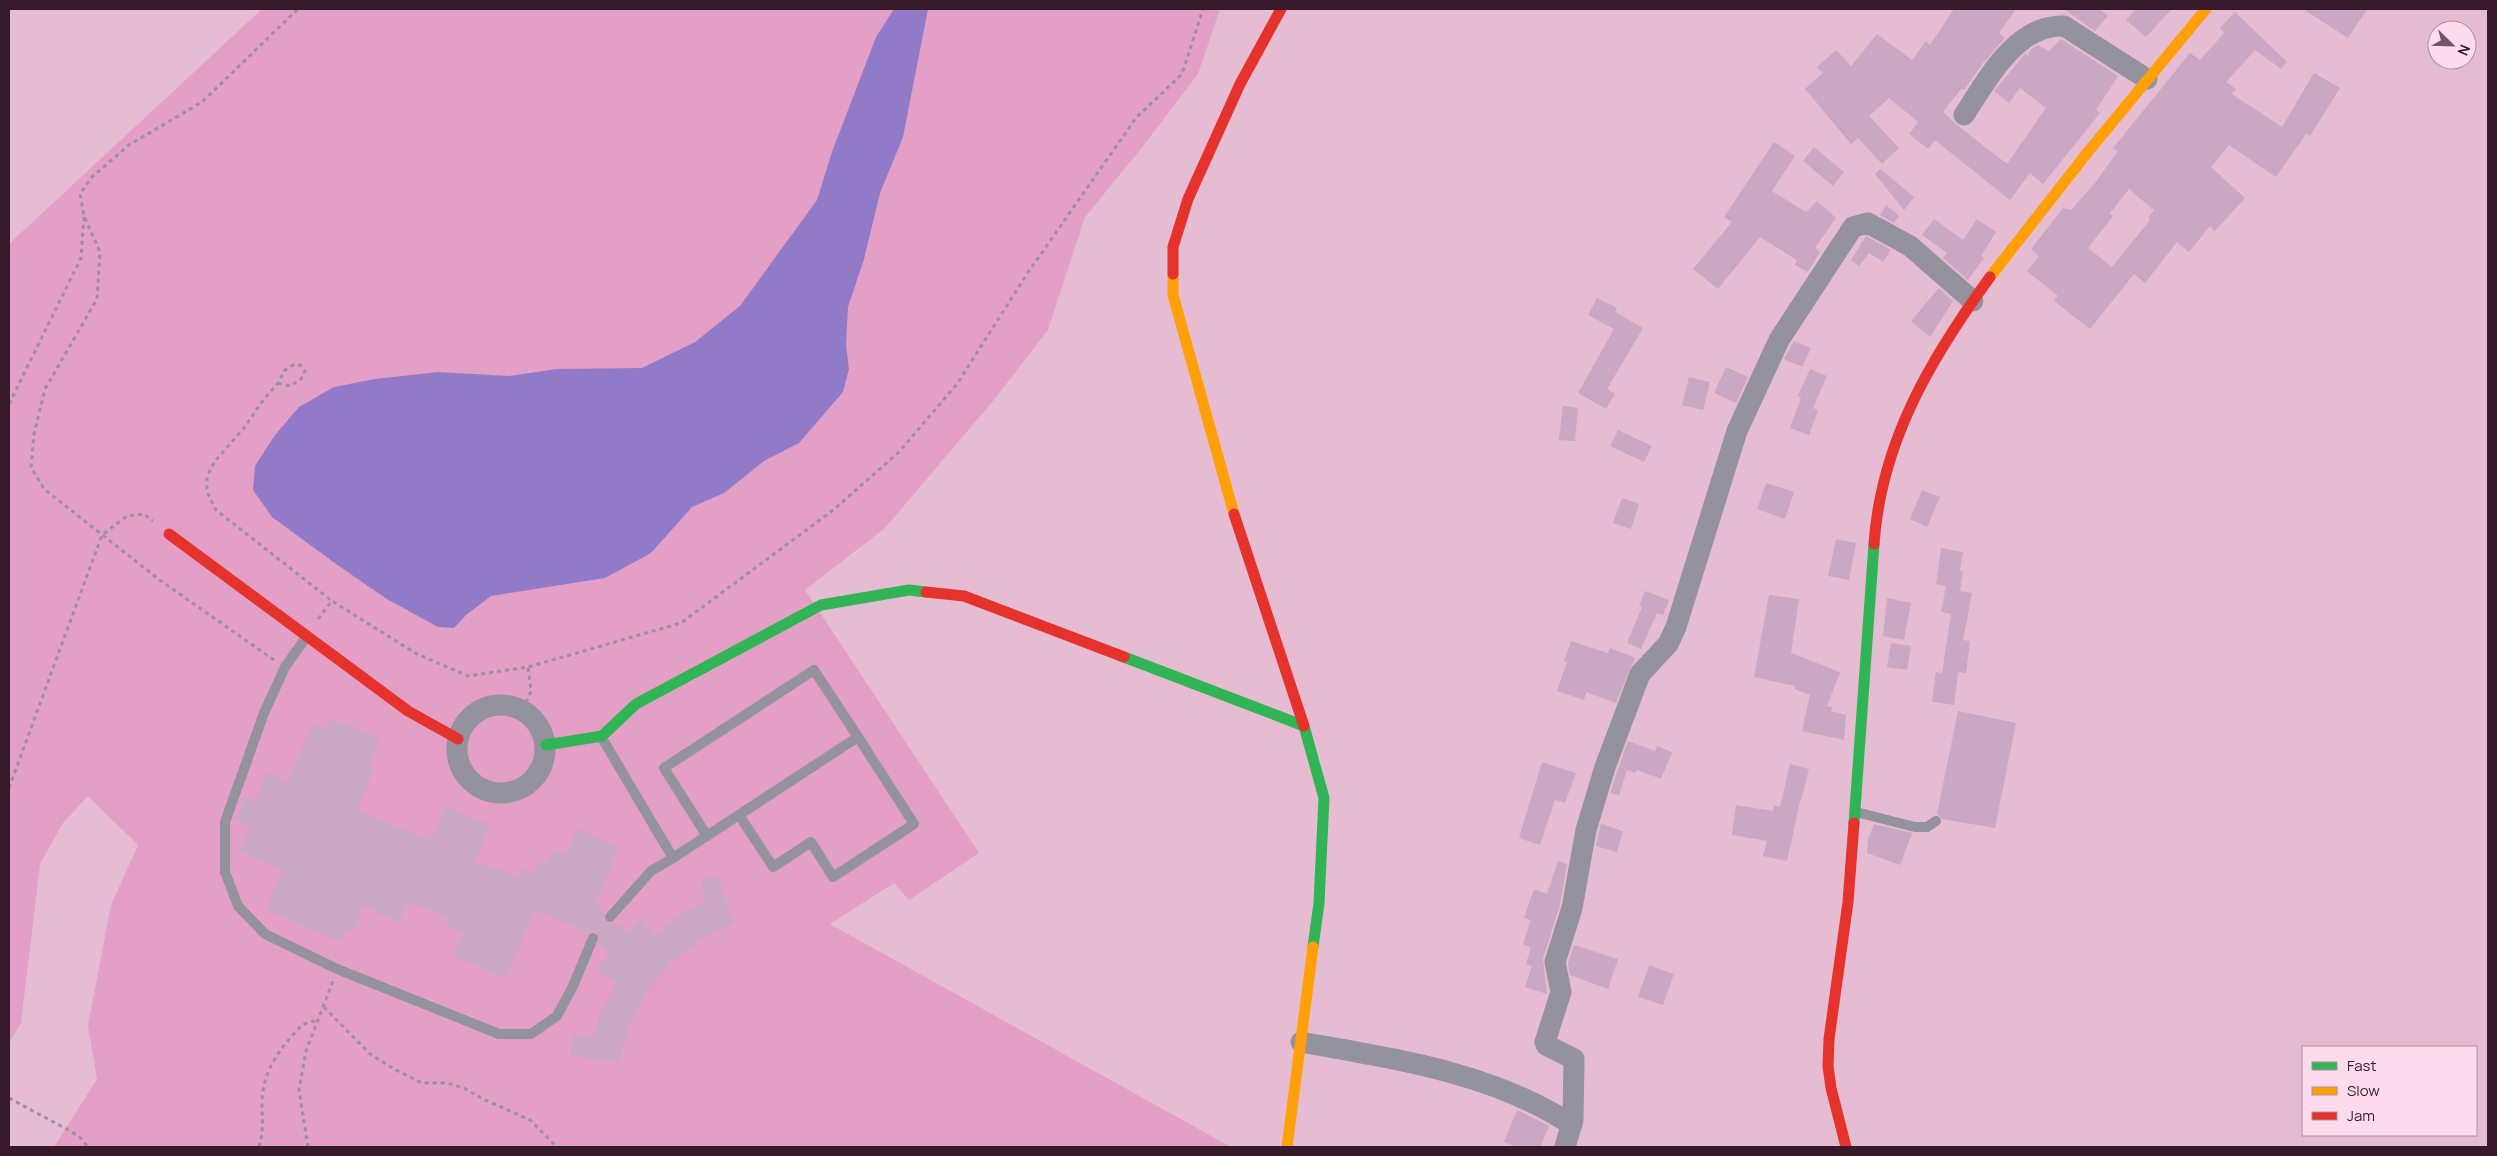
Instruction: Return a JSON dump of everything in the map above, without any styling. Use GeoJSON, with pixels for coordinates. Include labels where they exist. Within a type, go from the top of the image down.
{"type":"FeatureCollection","features":[{"type":"Feature","properties":{"kind":"street"},"geometry":{"type":"LineString","coordinates":[[1281,9],[1240,84],[1188,199],[1173,247],[1173,295],[1236,523],[1304,726],[1324,798],[1319,903],[1288,1147]]}},
{"type":"Feature","properties":{"kind":"street"},"geometry":{"type":"LineString","coordinates":[[1846,1147],[1828,1066],[1831,1017],[1848,902],[1870,587],[1880,486],[1897,431],[1915,393],[1973,302],[2007,253],[2206,9]]}},
{"type":"Feature","properties":{"kind":"street"},"geometry":{"type":"LineString","coordinates":[[1964,115],[1998,64],[2029,36],[2050,26],[2064,26],[2147,79]]}},
{"type":"Feature","properties":{"kind":"street"},"geometry":{"type":"LineString","coordinates":[[1565,1147],[1572,1126],[1574,1059],[1546,1045],[1545,1042],[1561,992],[1554,962],[1572,908],[1586,830],[1605,767],[1640,674],[1668,644],[1676,627],[1737,431],[1779,340],[1849,233],[1854,227],[1868,224],[1910,246],[1973,302]]}},
{"type":"Feature","properties":{"kind":"street"},"geometry":{"type":"LineString","coordinates":[[169,534],[408,711],[458,739]]}},
{"type":"Feature","properties":{"kind":"street"},"geometry":{"type":"LineString","coordinates":[[546,745],[602,736],[636,704],[821,605],[908,590],[964,596],[1304,726]]}},
{"type":"Feature","properties":{"kind":"street"},"geometry":{"type":"LineString","coordinates":[[501,704],[523,710],[539,725],[546,745],[542,766],[530,784],[507,794],[495,794],[478,787],[464,774],[457,751],[458,739],[462,728],[478,711],[501,704]]}},
{"type":"Feature","properties":{"kind":"street"},"geometry":{"type":"LineString","coordinates":[[1301,1042],[1444,1070],[1530,1101],[1572,1126]]}},
{"type":"Feature","properties":{"kind":"lane"},"geometry":{"type":"LineString","coordinates":[[308,636],[285,667],[264,713],[224,822],[225,872],[238,906],[265,934],[337,969],[498,1034],[530,1034],[557,1016],[573,986],[593,938]]}},
{"type":"Feature","properties":{"kind":"lane"},"geometry":{"type":"LineString","coordinates":[[707,836],[664,768],[814,670],[914,824],[833,877],[811,842],[773,867],[739,815]]}},
{"type":"Feature","properties":{"kind":"lane"},"geometry":{"type":"LineString","coordinates":[[602,736],[673,858]]}},
{"type":"Feature","properties":{"kind":"lane"},"geometry":{"type":"LineString","coordinates":[[610,917],[651,871],[858,737]]}},
{"type":"Feature","properties":{"kind":"lane"},"geometry":{"type":"LineString","coordinates":[[1855,812],[1914,827],[1927,827],[1936,821]]}},
{"type":"Feature","properties":{"kind":"path"},"geometry":{"type":"LineString","coordinates":[[285,667],[161,581],[44,489],[31,467],[34,434],[45,389],[97,299],[100,252],[84,216],[80,194],[92,177],[129,145],[202,102],[298,9]]}},
{"type":"Feature","properties":{"kind":"path"},"geometry":{"type":"LineString","coordinates":[[278,383],[290,386],[301,379],[305,371],[300,365],[293,365],[285,370],[278,383],[260,403],[244,428],[215,460],[207,476],[207,492],[216,510],[332,601],[415,653],[468,676],[528,667],[681,622],[832,511],[899,452],[957,384],[1029,271],[1136,118],[1182,74],[1203,9]]}},
{"type":"Feature","properties":{"kind":"path"},"geometry":{"type":"LineString","coordinates":[[9,404],[81,258],[84,216]]}},
{"type":"Feature","properties":{"kind":"path"},"geometry":{"type":"LineString","coordinates":[[9,788],[102,534],[126,516],[144,514],[169,534]]}},
{"type":"Feature","properties":{"kind":"path"},"geometry":{"type":"LineString","coordinates":[[308,636],[332,601]]}},
{"type":"Feature","properties":{"kind":"path"},"geometry":{"type":"LineString","coordinates":[[523,710],[530,691],[528,667]]}},
{"type":"Feature","properties":{"kind":"path"},"geometry":{"type":"LineString","coordinates":[[308,1147],[299,1090],[306,1051],[316,1020],[324,1007],[337,969]]}},
{"type":"Feature","properties":{"kind":"path"},"geometry":{"type":"LineString","coordinates":[[324,1007],[370,1054],[396,1070],[422,1083],[447,1083],[464,1088],[483,1099],[530,1120],[557,1147]]}},
{"type":"Feature","properties":{"kind":"path"},"geometry":{"type":"LineString","coordinates":[[259,1147],[264,1131],[262,1102],[269,1066],[301,1026],[308,1021],[316,1020]]}},
{"type":"Feature","properties":{"kind":"path"},"geometry":{"type":"LineString","coordinates":[[9,1098],[72,1132],[82,1139],[88,1147]]}},
{"type":"Feature","properties":{"kind":"shaded area"},"geometry":{"type":"Polygon","coordinates":[[[262,9],[1220,9],[1198,74],[1140,150],[1085,217],[1048,330],[993,401],[885,528],[805,590],[979,853],[909,900],[894,883],[830,924],[1231,1147],[54,1147],[97,1079],[88,1026],[111,905],[138,845],[88,796],[63,823],[40,864],[21,1023],[9,1043],[9,244],[262,9]]]}},
{"type":"Feature","properties":{"kind":"shaded area"},"geometry":{"type":"Polygon","coordinates":[[[894,9],[928,9],[903,137],[880,193],[864,259],[848,307],[846,345],[849,369],[843,392],[799,443],[764,461],[724,493],[692,507],[651,553],[605,578],[491,596],[466,615],[454,628],[438,627],[387,599],[272,517],[253,490],[255,466],[275,435],[299,407],[334,387],[375,379],[438,372],[509,376],[557,369],[642,368],[695,342],[740,306],[817,200],[832,152],[876,37],[894,9]]]}},
{"type":"Feature","properties":{"kind":"building"},"geometry":{"type":"Polygon","coordinates":[[[1954,9],[2016,9],[1999,33],[2005,38],[1983,63],[1964,90],[1962,88],[1943,112],[2007,164],[2046,108],[2020,88],[2009,103],[1994,91],[2025,54],[2028,56],[2031,49],[2038,45],[2049,51],[2061,39],[2118,76],[2096,110],[2100,113],[2043,184],[2030,173],[2010,200],[1935,140],[1928,149],[1909,134],[1918,122],[1889,98],[1869,116],[1899,148],[1882,164],[1858,138],[1851,144],[1805,89],[1823,73],[1817,67],[1836,50],[1851,66],[1877,34],[1912,60],[1926,41],[1930,45],[1954,9]]]}},
{"type":"Feature","properties":{"kind":"building"},"geometry":{"type":"Polygon","coordinates":[[[2064,9],[2100,9],[2108,16],[2095,31],[2064,9]]]}},
{"type":"Feature","properties":{"kind":"building"},"geometry":{"type":"Polygon","coordinates":[[[2136,9],[2172,9],[2146,37],[2126,20],[2136,9]]]}},
{"type":"Feature","properties":{"kind":"building"},"geometry":{"type":"Polygon","coordinates":[[[2303,9],[2367,9],[2348,38],[2303,9]]]}},
{"type":"Feature","properties":{"kind":"building"},"geometry":{"type":"Polygon","coordinates":[[[2235,12],[2287,62],[2281,69],[2255,50],[2226,82],[2236,89],[2232,94],[2282,127],[2314,73],[2340,88],[2310,136],[2306,134],[2276,177],[2229,145],[2211,167],[2245,198],[2215,231],[2210,226],[2189,252],[2177,242],[2145,283],[2134,274],[2090,329],[2054,301],[2058,296],[2027,271],[2039,256],[2031,249],[2063,208],[2071,210],[2095,183],[2118,151],[2113,148],[2190,53],[2200,60],[2224,33],[2220,28],[2235,12]],[[2129,189],[2110,213],[2113,216],[2088,248],[2112,267],[2150,220],[2148,218],[2154,210],[2129,189]]]}},
{"type":"Feature","properties":{"kind":"building"},"geometry":{"type":"Polygon","coordinates":[[[1774,142],[1795,156],[1772,191],[1806,212],[1817,201],[1836,218],[1815,248],[1820,252],[1808,272],[1795,265],[1797,260],[1760,237],[1718,289],[1693,269],[1732,222],[1724,217],[1774,142]]]}},
{"type":"Feature","properties":{"kind":"building"},"geometry":{"type":"Polygon","coordinates":[[[1814,147],[1844,172],[1833,186],[1803,161],[1814,147]]]}},
{"type":"Feature","properties":{"kind":"building"},"geometry":{"type":"Polygon","coordinates":[[[1880,169],[1914,197],[1904,210],[1875,174],[1880,169]]]}},
{"type":"Feature","properties":{"kind":"building"},"geometry":{"type":"Polygon","coordinates":[[[1886,205],[1899,216],[1894,223],[1880,215],[1886,205]]]}},
{"type":"Feature","properties":{"kind":"building"},"geometry":{"type":"Polygon","coordinates":[[[1934,219],[1963,240],[1977,219],[1996,232],[1981,256],[1984,258],[1968,280],[1943,258],[1947,253],[1922,235],[1934,219]]]}},
{"type":"Feature","properties":{"kind":"building"},"geometry":{"type":"Polygon","coordinates":[[[1866,236],[1891,250],[1883,262],[1869,253],[1859,266],[1851,260],[1866,236]]]}},
{"type":"Feature","properties":{"kind":"building"},"geometry":{"type":"Polygon","coordinates":[[[1939,288],[1953,301],[1930,337],[1911,321],[1939,288]]]}},
{"type":"Feature","properties":{"kind":"building"},"geometry":{"type":"Polygon","coordinates":[[[1597,298],[1617,308],[1615,312],[1643,328],[1607,389],[1615,394],[1606,409],[1578,393],[1614,329],[1588,315],[1597,298]]]}},
{"type":"Feature","properties":{"kind":"building"},"geometry":{"type":"Polygon","coordinates":[[[1794,341],[1811,348],[1802,367],[1784,359],[1794,341]]]}},
{"type":"Feature","properties":{"kind":"building"},"geometry":{"type":"Polygon","coordinates":[[[1726,367],[1748,377],[1736,403],[1714,393],[1726,367]]]}},
{"type":"Feature","properties":{"kind":"building"},"geometry":{"type":"Polygon","coordinates":[[[1810,369],[1827,376],[1813,408],[1818,410],[1809,435],[1790,428],[1801,397],[1798,396],[1810,369]]]}},
{"type":"Feature","properties":{"kind":"building"},"geometry":{"type":"Polygon","coordinates":[[[1689,377],[1710,382],[1703,410],[1682,405],[1689,377]]]}},
{"type":"Feature","properties":{"kind":"building"},"geometry":{"type":"Polygon","coordinates":[[[1563,406],[1578,408],[1575,441],[1559,440],[1563,406]]]}},
{"type":"Feature","properties":{"kind":"building"},"geometry":{"type":"Polygon","coordinates":[[[1618,430],[1652,446],[1644,462],[1610,446],[1618,430]]]}},
{"type":"Feature","properties":{"kind":"building"},"geometry":{"type":"Polygon","coordinates":[[[1766,483],[1794,492],[1785,519],[1757,509],[1766,483]]]}},
{"type":"Feature","properties":{"kind":"building"},"geometry":{"type":"Polygon","coordinates":[[[1922,490],[1940,497],[1927,527],[1910,519],[1922,490]]]}},
{"type":"Feature","properties":{"kind":"building"},"geometry":{"type":"Polygon","coordinates":[[[1622,498],[1639,504],[1631,529],[1613,523],[1622,498]]]}},
{"type":"Feature","properties":{"kind":"building"},"geometry":{"type":"Polygon","coordinates":[[[1836,539],[1856,543],[1849,580],[1828,576],[1836,539]]]}},
{"type":"Feature","properties":{"kind":"building"},"geometry":{"type":"Polygon","coordinates":[[[1941,548],[1963,552],[1960,571],[1963,571],[1960,591],[1972,593],[1963,640],[1970,641],[1966,673],[1958,672],[1954,705],[1932,702],[1936,672],[1942,673],[1951,614],[1941,612],[1946,586],[1936,584],[1941,548]]]}},
{"type":"Feature","properties":{"kind":"building"},"geometry":{"type":"Polygon","coordinates":[[[1645,591],[1669,600],[1663,615],[1657,613],[1641,649],[1627,643],[1642,607],[1639,606],[1645,591]]]}},
{"type":"Feature","properties":{"kind":"building"},"geometry":{"type":"Polygon","coordinates":[[[1769,595],[1799,599],[1791,653],[1840,672],[1827,706],[1832,707],[1831,711],[1846,715],[1844,740],[1802,731],[1810,695],[1794,689],[1795,686],[1754,677],[1769,595]]]}},
{"type":"Feature","properties":{"kind":"building"},"geometry":{"type":"Polygon","coordinates":[[[1887,598],[1911,603],[1904,640],[1883,636],[1887,598]]]}},
{"type":"Feature","properties":{"kind":"building"},"geometry":{"type":"Polygon","coordinates":[[[1571,641],[1608,653],[1610,648],[1635,658],[1616,703],[1586,692],[1584,700],[1557,691],[1567,662],[1564,661],[1571,641]]]}},
{"type":"Feature","properties":{"kind":"building"},"geometry":{"type":"Polygon","coordinates":[[[1891,643],[1911,646],[1907,670],[1887,667],[1891,643]]]}},
{"type":"Feature","properties":{"kind":"building"},"geometry":{"type":"Polygon","coordinates":[[[1958,711],[2016,723],[1995,828],[1942,819],[1937,814],[1958,711]]]}},
{"type":"Feature","properties":{"kind":"building"},"geometry":{"type":"Polygon","coordinates":[[[330,718],[379,738],[368,765],[375,767],[357,810],[431,841],[445,806],[490,825],[475,860],[518,878],[521,869],[535,875],[540,861],[547,864],[552,850],[565,855],[577,829],[619,847],[596,903],[605,912],[603,919],[606,922],[612,924],[615,922],[627,932],[641,919],[656,935],[683,912],[707,901],[701,880],[717,874],[734,923],[700,940],[670,963],[646,992],[629,1026],[619,1063],[570,1055],[573,1035],[593,1038],[600,1015],[617,981],[597,972],[609,952],[599,943],[600,937],[596,932],[588,933],[535,909],[506,978],[454,956],[463,934],[446,926],[449,919],[408,901],[399,922],[363,906],[352,933],[344,929],[340,941],[266,910],[283,870],[239,852],[250,827],[235,820],[245,797],[255,801],[267,772],[288,781],[312,724],[325,730],[330,718]]]}},
{"type":"Feature","properties":{"kind":"building"},"geometry":{"type":"Polygon","coordinates":[[[1628,741],[1655,751],[1657,746],[1672,752],[1661,779],[1637,770],[1635,773],[1627,770],[1619,796],[1610,793],[1628,741]]]}},
{"type":"Feature","properties":{"kind":"building"},"geometry":{"type":"Polygon","coordinates":[[[1542,762],[1576,773],[1565,803],[1555,800],[1540,845],[1519,838],[1542,762]]]}},
{"type":"Feature","properties":{"kind":"building"},"geometry":{"type":"Polygon","coordinates":[[[1790,764],[1809,769],[1787,861],[1763,856],[1767,841],[1732,835],[1736,805],[1773,811],[1774,806],[1780,807],[1790,764]]]}},
{"type":"Feature","properties":{"kind":"building"},"geometry":{"type":"Polygon","coordinates":[[[1601,824],[1623,831],[1617,852],[1596,846],[1601,824]]]}},
{"type":"Feature","properties":{"kind":"building"},"geometry":{"type":"Polygon","coordinates":[[[1874,824],[1912,833],[1900,865],[1867,853],[1868,840],[1874,824]]]}},
{"type":"Feature","properties":{"kind":"building"},"geometry":{"type":"Polygon","coordinates":[[[1558,861],[1567,864],[1560,905],[1543,959],[1547,994],[1525,987],[1532,966],[1526,964],[1531,947],[1523,944],[1531,920],[1524,918],[1534,889],[1547,894],[1558,861]]]}},
{"type":"Feature","properties":{"kind":"building"},"geometry":{"type":"Polygon","coordinates":[[[1574,945],[1618,959],[1608,989],[1570,975],[1568,963],[1574,945]]]}},
{"type":"Feature","properties":{"kind":"building"},"geometry":{"type":"Polygon","coordinates":[[[1649,965],[1674,974],[1663,1005],[1638,997],[1649,965]]]}},
{"type":"Feature","properties":{"kind":"building"},"geometry":{"type":"Polygon","coordinates":[[[1517,1110],[1549,1126],[1540,1147],[1517,1147],[1504,1142],[1517,1110]]]}},
{"type":"Feature","properties":{"kind":"traffic: fast"},"geometry":{"type":"LineString","coordinates":[[1854,823],[1874,544]]}},
{"type":"Feature","properties":{"kind":"traffic: fast"},"geometry":{"type":"LineString","coordinates":[[546,745],[602,736],[636,704],[821,605],[909,590],[926,592]]}},
{"type":"Feature","properties":{"kind":"traffic: fast"},"geometry":{"type":"LineString","coordinates":[[1124,657],[1304,726],[1324,798],[1319,903],[1313,947]]}},
{"type":"Feature","properties":{"kind":"traffic: slow"},"geometry":{"type":"LineString","coordinates":[[1990,277],[2087,153],[2206,9]]}},
{"type":"Feature","properties":{"kind":"traffic: slow"},"geometry":{"type":"LineString","coordinates":[[1173,274],[1173,295],[1234,514]]}},
{"type":"Feature","properties":{"kind":"traffic: slow"},"geometry":{"type":"LineString","coordinates":[[1287,1147],[1313,947]]}},
{"type":"Feature","properties":{"kind":"traffic: jam"},"geometry":{"type":"LineString","coordinates":[[1173,274],[1173,247],[1188,199],[1240,84],[1281,9]]}},
{"type":"Feature","properties":{"kind":"traffic: jam"},"geometry":{"type":"LineString","coordinates":[[1874,544],[1879,507],[1887,471],[1898,436],[1912,403],[1948,339],[1990,277]]}},
{"type":"Feature","properties":{"kind":"traffic: jam"},"geometry":{"type":"LineString","coordinates":[[1234,514],[1304,726]]}},
{"type":"Feature","properties":{"kind":"traffic: jam"},"geometry":{"type":"LineString","coordinates":[[169,534],[408,711],[458,739]]}},
{"type":"Feature","properties":{"kind":"traffic: jam"},"geometry":{"type":"LineString","coordinates":[[926,592],[964,596],[1124,657]]}},
{"type":"Feature","properties":{"kind":"traffic: jam"},"geometry":{"type":"LineString","coordinates":[[1846,1147],[1831,1088],[1828,1066],[1829,1039],[1848,902],[1854,823]]}}]}
